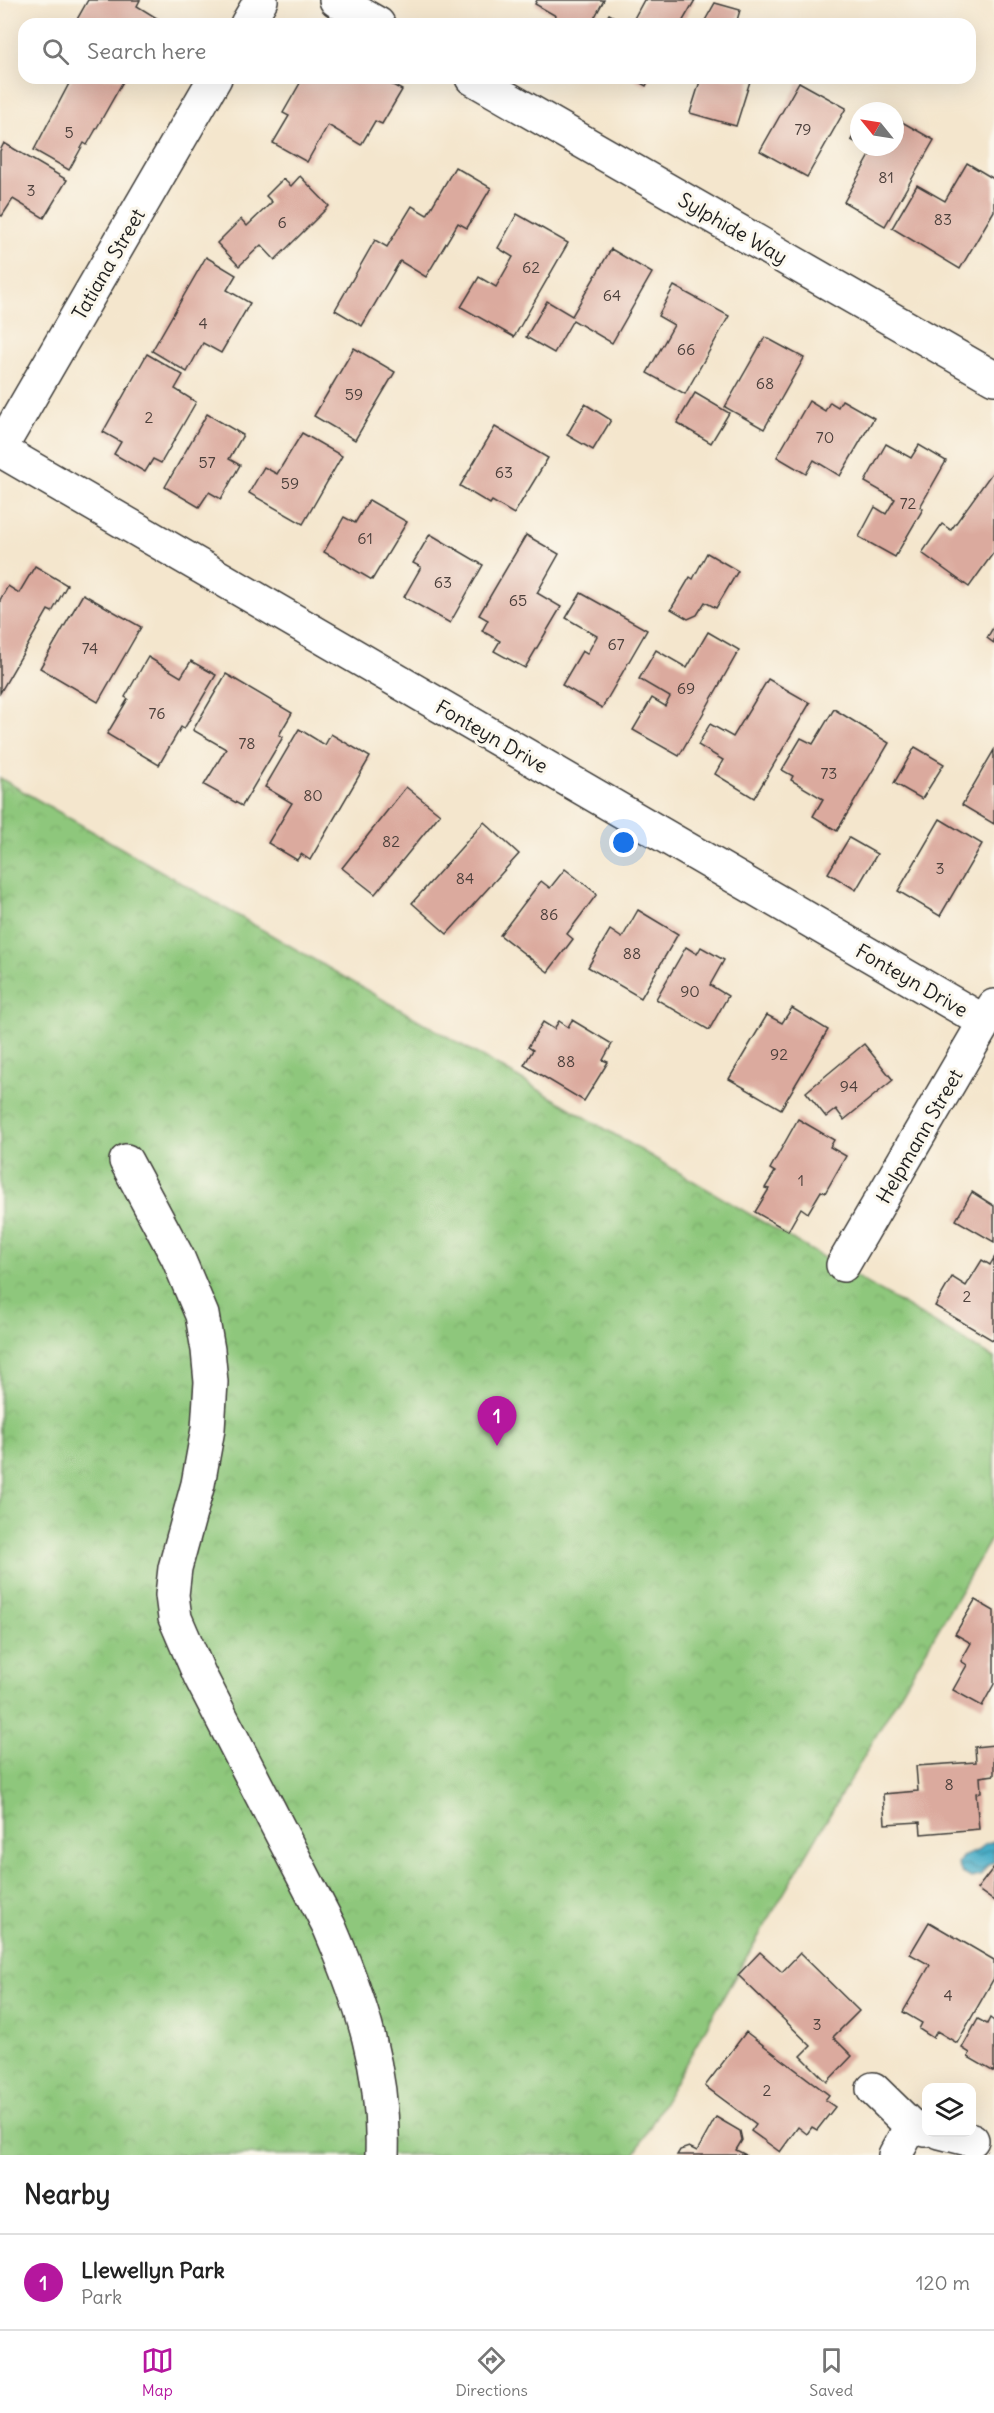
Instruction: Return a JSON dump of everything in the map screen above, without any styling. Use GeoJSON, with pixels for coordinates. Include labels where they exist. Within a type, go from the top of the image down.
{"type":"FeatureCollection","features":[{"type":"Feature","properties":{"kind":"street"},"geometry":{"type":"LineString","coordinates":[[250,18],[261,0]]}},
{"type":"Feature","properties":{"kind":"street"},"geometry":{"type":"LineString","coordinates":[[336,0],[368,18]]}},
{"type":"Feature","properties":{"kind":"street","name":"Tatiana Street"},"geometry":{"type":"LineString","coordinates":[[0,450],[212,84]]}},
{"type":"Feature","properties":{"kind":"street","name":"Sylphide Way"},"geometry":{"type":"LineString","coordinates":[[482,84],[994,378]]}},
{"type":"Feature","properties":{"kind":"street","name":"Fonteyn Drive"},"geometry":{"type":"LineString","coordinates":[[0,450],[989,1014]]}},
{"type":"Feature","properties":{"kind":"street","name":"Helpmann Street"},"geometry":{"type":"LineString","coordinates":[[843,1265],[989,1014]]}},
{"type":"Feature","properties":{"kind":"street"},"geometry":{"type":"LineString","coordinates":[[126,1161],[177,1258],[202,1315],[209,1360],[211,1382],[208,1429],[198,1484],[175,1568],[172,1595],[175,1618],[200,1676],[329,1926],[345,1964],[365,2018],[375,2056],[380,2093],[382,2155]]}},
{"type":"Feature","properties":{"kind":"street"},"geometry":{"type":"LineString","coordinates":[[873,2089],[922,2126]]}},
{"type":"Feature","properties":{"kind":"street"},"geometry":{"type":"LineString","coordinates":[[895,2155],[922,2132]]}},
{"type":"Feature","properties":{"kind":"street"},"geometry":{"type":"LineString","coordinates":[[959,2137],[972,2140]]}},
{"type":"Feature","properties":{"kind":"green space"},"geometry":{"type":"Polygon","coordinates":[[[0,778],[505,1070],[994,1358],[994,1534],[729,1987],[634,2155],[0,2155],[0,778]]]}},
{"type":"Feature","properties":{"kind":"water"},"geometry":{"type":"Polygon","coordinates":[[[994,1841],[994,1862],[988,1865],[980,1876],[971,1878],[962,1873],[958,1865],[962,1857],[994,1841]]]}},
{"type":"Feature","properties":{"kind":"building"},"geometry":{"type":"Polygon","coordinates":[[[88,0],[140,0],[137,6],[157,18],[78,18],[88,0]]]}},
{"type":"Feature","properties":{"kind":"building"},"geometry":{"type":"Polygon","coordinates":[[[537,0],[604,0],[594,18],[555,18],[556,16],[535,4],[537,0]]]}},
{"type":"Feature","properties":{"kind":"building"},"geometry":{"type":"Polygon","coordinates":[[[644,0],[695,0],[684,18],[634,18],[644,0]]]}},
{"type":"Feature","properties":{"kind":"building"},"geometry":{"type":"Polygon","coordinates":[[[715,3],[740,10],[738,18],[706,18],[715,3]]]}},
{"type":"Feature","properties":{"kind":"building"},"geometry":{"type":"Polygon","coordinates":[[[69,84],[122,84],[87,145],[84,143],[69,170],[34,150],[69,84]]]}},
{"type":"Feature","properties":{"kind":"building"},"geometry":{"type":"Polygon","coordinates":[[[300,84],[391,84],[402,90],[382,124],[375,121],[361,145],[328,125],[307,162],[273,143],[289,116],[283,113],[300,84]]]}},
{"type":"Feature","properties":{"kind":"building"},"geometry":{"type":"Polygon","coordinates":[[[699,84],[749,84],[736,126],[690,113],[699,84]]]}},
{"type":"Feature","properties":{"kind":"building"},"geometry":{"type":"Polygon","coordinates":[[[798,84],[803,84],[846,108],[807,177],[760,151],[798,84]]]}},
{"type":"Feature","properties":{"kind":"building"},"geometry":{"type":"Polygon","coordinates":[[[904,123],[934,140],[885,226],[844,202],[870,156],[904,156],[904,123]]]}},
{"type":"Feature","properties":{"kind":"building"},"geometry":{"type":"Polygon","coordinates":[[[4,143],[67,180],[44,218],[13,199],[2,216],[0,215],[0,151],[4,143]]]}},
{"type":"Feature","properties":{"kind":"building"},"geometry":{"type":"Polygon","coordinates":[[[967,163],[994,179],[994,211],[960,269],[892,228],[917,185],[945,201],[967,163]]]}},
{"type":"Feature","properties":{"kind":"building"},"geometry":{"type":"Polygon","coordinates":[[[455,167],[491,188],[467,228],[458,223],[426,277],[400,261],[362,326],[335,310],[375,240],[387,247],[412,206],[427,215],[455,167]]]}},
{"type":"Feature","properties":{"kind":"building"},"geometry":{"type":"Polygon","coordinates":[[[300,176],[329,206],[275,260],[261,245],[239,266],[217,243],[241,219],[247,226],[272,202],[266,196],[283,179],[291,186],[300,176]]]}},
{"type":"Feature","properties":{"kind":"building"},"geometry":{"type":"Polygon","coordinates":[[[517,214],[568,243],[514,337],[461,307],[479,277],[496,287],[513,257],[498,248],[517,214]]]}},
{"type":"Feature","properties":{"kind":"building"},"geometry":{"type":"Polygon","coordinates":[[[611,249],[652,273],[612,343],[573,320],[554,353],[526,337],[547,301],[572,316],[611,249]]]}},
{"type":"Feature","properties":{"kind":"building"},"geometry":{"type":"Polygon","coordinates":[[[206,257],[236,275],[227,290],[250,303],[221,353],[203,343],[187,372],[152,351],[206,257]]]}},
{"type":"Feature","properties":{"kind":"building"},"geometry":{"type":"Polygon","coordinates":[[[674,286],[729,316],[685,394],[647,373],[674,325],[658,316],[674,286]]]}},
{"type":"Feature","properties":{"kind":"building"},"geometry":{"type":"Polygon","coordinates":[[[765,337],[804,358],[764,429],[725,407],[765,337]]]}},
{"type":"Feature","properties":{"kind":"building"},"geometry":{"type":"Polygon","coordinates":[[[354,348],[395,372],[355,440],[314,416],[354,348]]]}},
{"type":"Feature","properties":{"kind":"building"},"geometry":{"type":"Polygon","coordinates":[[[147,354],[183,375],[175,389],[196,402],[161,463],[153,459],[145,472],[114,454],[121,442],[103,432],[147,354]]]}},
{"type":"Feature","properties":{"kind":"building"},"geometry":{"type":"Polygon","coordinates":[[[695,393],[729,413],[711,443],[677,423],[695,393]]]}},
{"type":"Feature","properties":{"kind":"building"},"geometry":{"type":"Polygon","coordinates":[[[842,400],[874,418],[840,476],[814,460],[806,474],[777,457],[809,401],[825,411],[830,402],[838,407],[842,400]]]}},
{"type":"Feature","properties":{"kind":"building"},"geometry":{"type":"Polygon","coordinates":[[[585,404],[611,420],[593,450],[567,435],[585,404]]]}},
{"type":"Feature","properties":{"kind":"building"},"geometry":{"type":"Polygon","coordinates":[[[207,414],[243,435],[229,459],[240,465],[221,499],[209,492],[199,507],[165,487],[207,414]]]}},
{"type":"Feature","properties":{"kind":"building"},"geometry":{"type":"Polygon","coordinates":[[[495,427],[548,458],[514,514],[492,501],[490,504],[460,486],[495,427]]]}},
{"type":"Feature","properties":{"kind":"building"},"geometry":{"type":"Polygon","coordinates":[[[302,433],[342,456],[303,524],[249,493],[264,467],[277,474],[302,433]]]}},
{"type":"Feature","properties":{"kind":"building"},"geometry":{"type":"Polygon","coordinates":[[[886,444],[911,458],[919,445],[946,461],[920,507],[923,509],[895,557],[859,537],[875,507],[886,514],[895,499],[865,482],[886,444]]]}},
{"type":"Feature","properties":{"kind":"building"},"geometry":{"type":"Polygon","coordinates":[[[994,470],[994,552],[969,587],[922,553],[942,524],[951,530],[994,470]]]}},
{"type":"Feature","properties":{"kind":"building"},"geometry":{"type":"Polygon","coordinates":[[[369,500],[407,522],[372,580],[324,552],[344,517],[355,523],[369,500]]]}},
{"type":"Feature","properties":{"kind":"building"},"geometry":{"type":"Polygon","coordinates":[[[430,534],[483,565],[450,623],[404,597],[421,567],[413,563],[430,534]]]}},
{"type":"Feature","properties":{"kind":"building"},"geometry":{"type":"Polygon","coordinates":[[[526,535],[559,554],[537,593],[561,607],[525,668],[494,651],[500,641],[482,631],[488,620],[479,615],[526,535]]]}},
{"type":"Feature","properties":{"kind":"building"},"geometry":{"type":"Polygon","coordinates":[[[707,553],[738,571],[716,608],[705,602],[697,615],[688,619],[671,609],[690,577],[693,579],[707,553]]]}},
{"type":"Feature","properties":{"kind":"building"},"geometry":{"type":"Polygon","coordinates":[[[35,566],[67,585],[52,612],[48,610],[0,693],[0,600],[8,586],[19,593],[35,566]]]}},
{"type":"Feature","properties":{"kind":"building"},"geometry":{"type":"Polygon","coordinates":[[[581,593],[647,630],[602,708],[562,685],[582,651],[587,654],[597,636],[566,618],[581,593]]]}},
{"type":"Feature","properties":{"kind":"building"},"geometry":{"type":"Polygon","coordinates":[[[83,594],[141,627],[98,702],[40,668],[83,594]]]}},
{"type":"Feature","properties":{"kind":"building"},"geometry":{"type":"Polygon","coordinates":[[[994,626],[994,643],[987,638],[994,626]]]}},
{"type":"Feature","properties":{"kind":"building"},"geometry":{"type":"Polygon","coordinates":[[[708,632],[739,650],[679,756],[633,730],[652,698],[665,706],[670,697],[639,679],[656,650],[687,668],[708,632]]]}},
{"type":"Feature","properties":{"kind":"building"},"geometry":{"type":"Polygon","coordinates":[[[148,657],[181,677],[191,661],[216,675],[184,729],[181,727],[159,765],[107,734],[128,699],[125,697],[148,657]]]}},
{"type":"Feature","properties":{"kind":"building"},"geometry":{"type":"Polygon","coordinates":[[[226,674],[292,713],[279,735],[283,737],[242,806],[204,785],[226,749],[193,730],[226,674]]]}},
{"type":"Feature","properties":{"kind":"building"},"geometry":{"type":"Polygon","coordinates":[[[768,679],[810,703],[754,798],[715,774],[723,760],[698,745],[710,724],[733,737],[768,679]]]}},
{"type":"Feature","properties":{"kind":"building"},"geometry":{"type":"Polygon","coordinates":[[[834,709],[889,743],[837,831],[813,816],[823,799],[791,780],[793,776],[782,770],[801,738],[813,744],[834,709]]]}},
{"type":"Feature","properties":{"kind":"building"},"geometry":{"type":"Polygon","coordinates":[[[299,729],[325,745],[331,734],[370,757],[310,860],[301,854],[297,860],[268,843],[292,803],[265,787],[299,729]]]}},
{"type":"Feature","properties":{"kind":"building"},"geometry":{"type":"Polygon","coordinates":[[[915,747],[944,764],[922,799],[894,783],[915,747]]]}},
{"type":"Feature","properties":{"kind":"building"},"geometry":{"type":"Polygon","coordinates":[[[994,750],[994,824],[962,805],[994,750]]]}},
{"type":"Feature","properties":{"kind":"building"},"geometry":{"type":"Polygon","coordinates":[[[406,787],[440,814],[375,894],[342,868],[406,787]]]}},
{"type":"Feature","properties":{"kind":"building"},"geometry":{"type":"Polygon","coordinates":[[[940,819],[982,844],[940,916],[898,891],[940,819]]]}},
{"type":"Feature","properties":{"kind":"building"},"geometry":{"type":"Polygon","coordinates":[[[484,822],[519,854],[447,934],[412,903],[484,822]]]}},
{"type":"Feature","properties":{"kind":"building"},"geometry":{"type":"Polygon","coordinates":[[[849,838],[877,854],[856,890],[828,873],[849,838]]]}},
{"type":"Feature","properties":{"kind":"building"},"geometry":{"type":"Polygon","coordinates":[[[565,869],[597,894],[567,934],[573,939],[548,972],[500,935],[541,881],[550,888],[565,869]]]}},
{"type":"Feature","properties":{"kind":"building"},"geometry":{"type":"Polygon","coordinates":[[[638,910],[678,934],[641,998],[588,967],[610,930],[622,938],[638,910]]]}},
{"type":"Feature","properties":{"kind":"building"},"geometry":{"type":"Polygon","coordinates":[[[686,947],[697,954],[701,947],[724,960],[710,985],[728,996],[709,1030],[656,999],[686,947]]]}},
{"type":"Feature","properties":{"kind":"building"},"geometry":{"type":"Polygon","coordinates":[[[792,1008],[828,1030],[781,1109],[729,1079],[767,1015],[782,1023],[792,1008]]]}},
{"type":"Feature","properties":{"kind":"building"},"geometry":{"type":"Polygon","coordinates":[[[572,1020],[612,1044],[603,1060],[608,1062],[584,1101],[524,1065],[533,1050],[528,1047],[543,1022],[554,1029],[559,1021],[568,1027],[572,1020]]]}},
{"type":"Feature","properties":{"kind":"building"},"geometry":{"type":"Polygon","coordinates":[[[864,1044],[893,1080],[844,1120],[836,1109],[826,1117],[806,1092],[864,1044]]]}},
{"type":"Feature","properties":{"kind":"building"},"geometry":{"type":"Polygon","coordinates":[[[798,1119],[834,1140],[830,1147],[846,1156],[825,1193],[821,1191],[808,1213],[801,1208],[788,1231],[755,1212],[769,1189],[765,1188],[775,1172],[770,1169],[798,1119]]]}},
{"type":"Feature","properties":{"kind":"building"},"geometry":{"type":"Polygon","coordinates":[[[972,1192],[994,1206],[994,1242],[956,1220],[972,1192]]]}},
{"type":"Feature","properties":{"kind":"building"},"geometry":{"type":"Polygon","coordinates":[[[994,1258],[994,1341],[935,1306],[952,1277],[966,1286],[982,1260],[990,1265],[994,1258]]]}},
{"type":"Feature","properties":{"kind":"building"},"geometry":{"type":"Polygon","coordinates":[[[975,1600],[994,1611],[994,1684],[982,1706],[953,1690],[967,1665],[961,1661],[971,1643],[955,1634],[975,1600]]]}},
{"type":"Feature","properties":{"kind":"building"},"geometry":{"type":"Polygon","coordinates":[[[994,1745],[994,1775],[980,1777],[981,1792],[976,1793],[979,1829],[921,1834],[920,1822],[885,1824],[883,1794],[918,1791],[916,1766],[976,1762],[975,1747],[994,1745]]]}},
{"type":"Feature","properties":{"kind":"building"},"geometry":{"type":"Polygon","coordinates":[[[994,1867],[994,1901],[977,1889],[994,1867]]]}},
{"type":"Feature","properties":{"kind":"building"},"geometry":{"type":"Polygon","coordinates":[[[929,1922],[994,1960],[994,1978],[957,2043],[937,2031],[933,2038],[919,2029],[922,2023],[903,2012],[930,1965],[910,1954],[929,1922]]]}},
{"type":"Feature","properties":{"kind":"building"},"geometry":{"type":"Polygon","coordinates":[[[760,1952],[782,1972],[800,1953],[859,2011],[833,2037],[852,2056],[827,2082],[801,2056],[811,2046],[738,1975],[760,1952]]]}},
{"type":"Feature","properties":{"kind":"building"},"geometry":{"type":"Polygon","coordinates":[[[990,2018],[994,2021],[994,2072],[968,2057],[970,2053],[962,2048],[978,2019],[987,2024],[990,2018]]]}},
{"type":"Feature","properties":{"kind":"building"},"geometry":{"type":"Polygon","coordinates":[[[746,2032],[829,2095],[825,2100],[835,2107],[817,2130],[812,2127],[807,2134],[798,2127],[780,2152],[751,2131],[756,2124],[705,2086],[746,2032]]]}},
{"type":"Feature","properties":{"kind":"building"},"geometry":{"type":"Polygon","coordinates":[[[716,2117],[740,2131],[742,2140],[736,2150],[746,2155],[677,2155],[680,2150],[689,2147],[697,2151],[716,2117]]]}},
{"type":"Feature","properties":{"kind":"place","name":"Llewellyn Park"},"geometry":{"type":"Point","coordinates":[497,1446]}}]}
